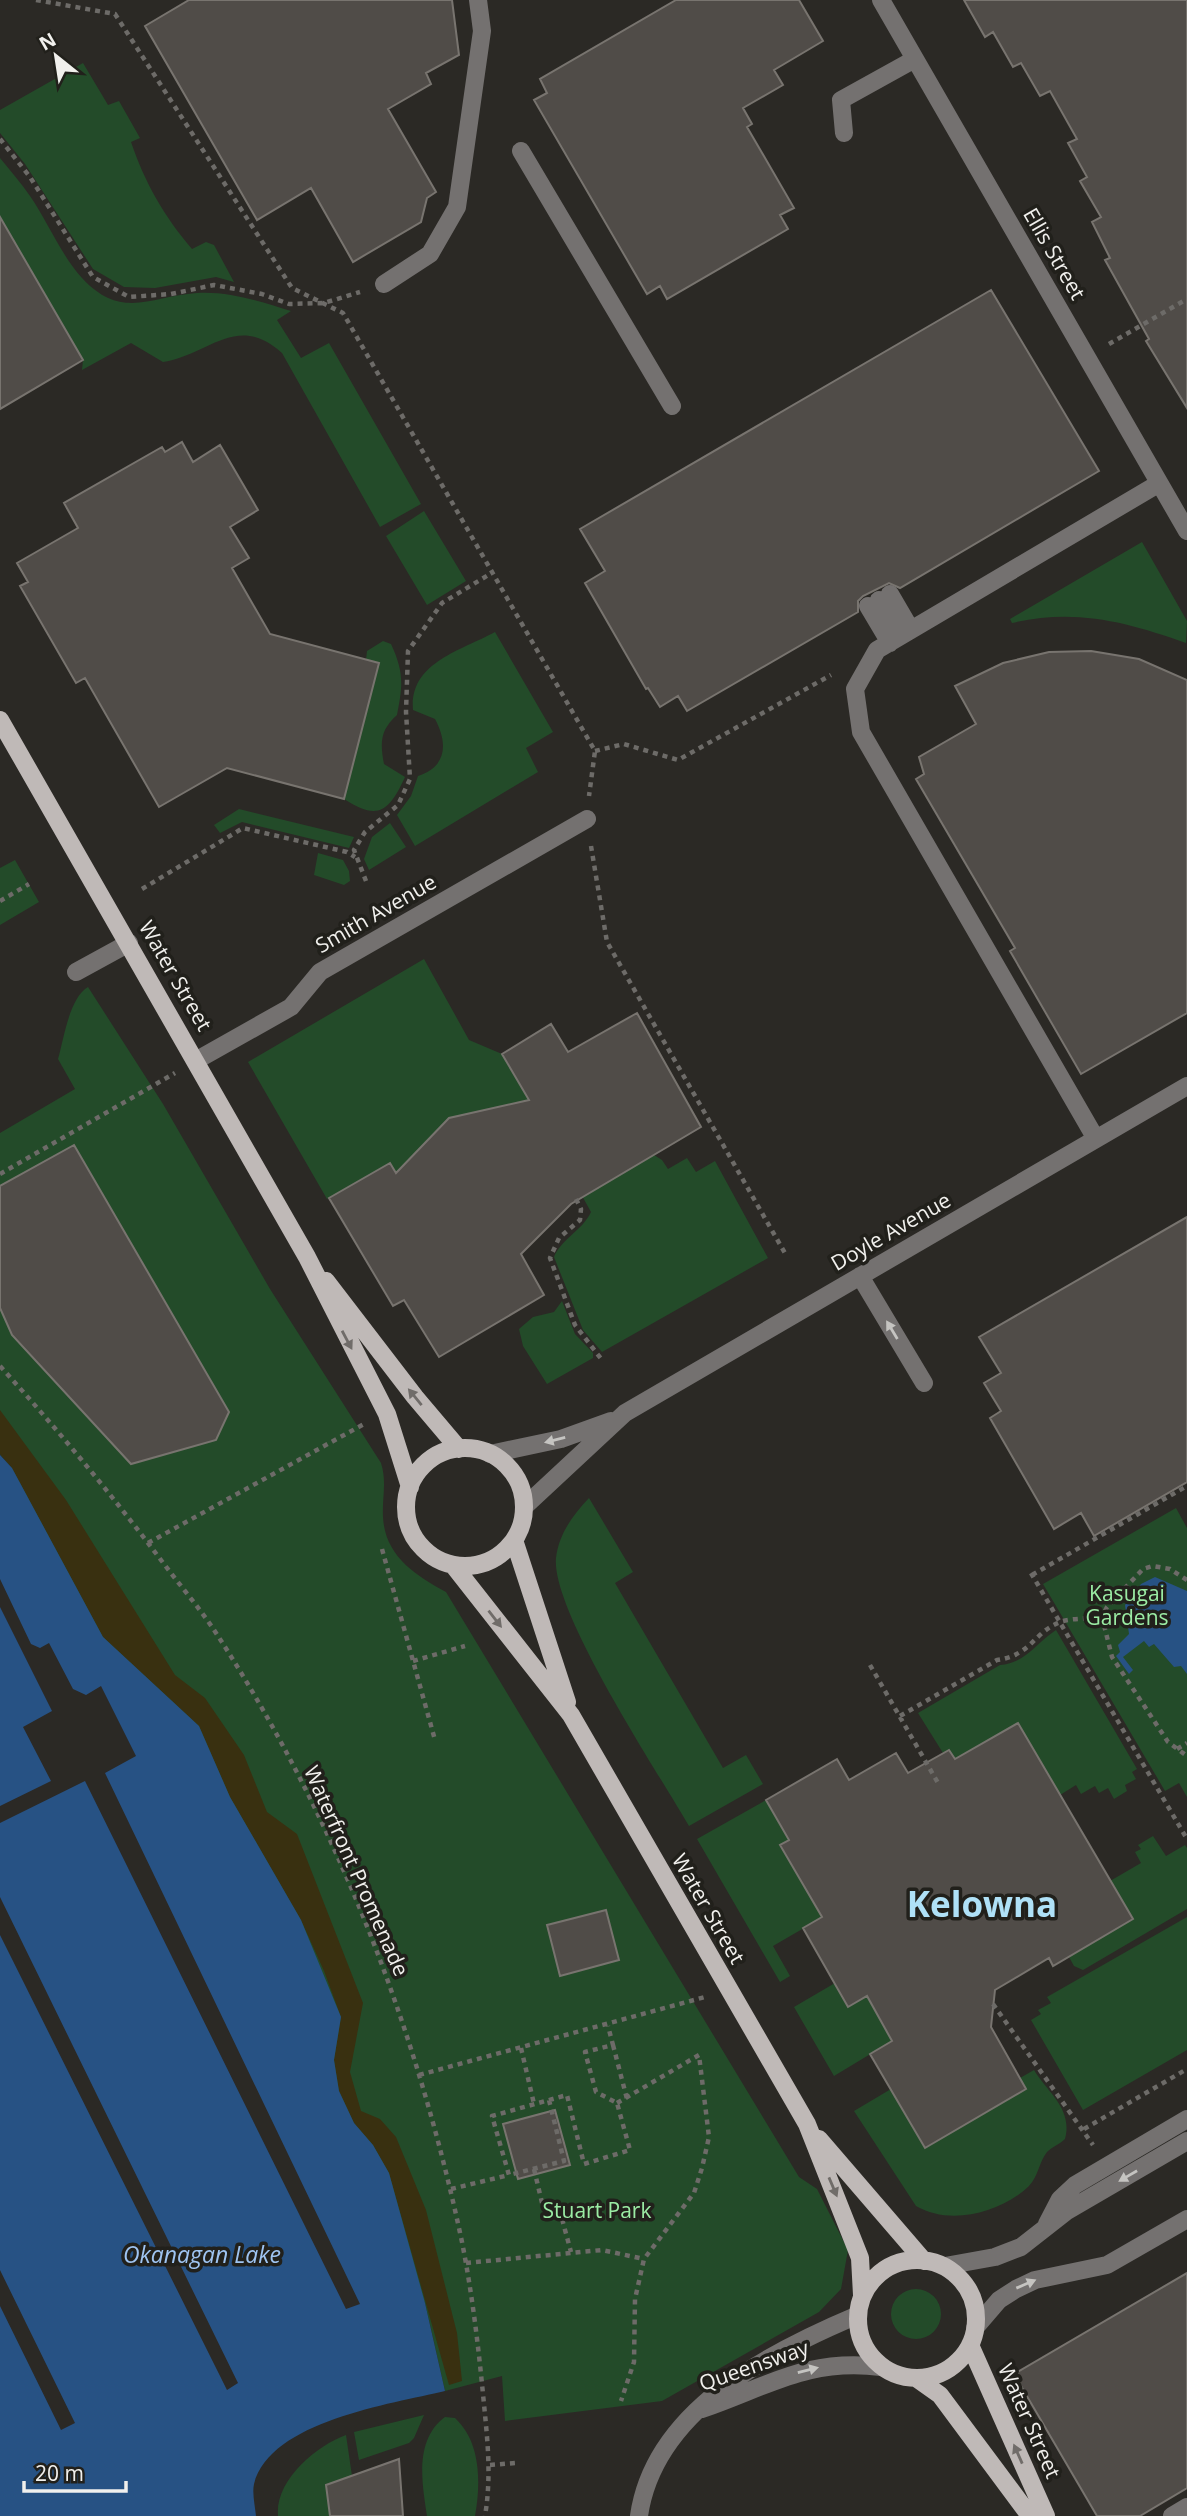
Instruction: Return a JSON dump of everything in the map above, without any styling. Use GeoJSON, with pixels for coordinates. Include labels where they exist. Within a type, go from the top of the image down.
{"type":"FeatureCollection","features":[{"type":"Feature","properties":{"kind":"main road","name":"Water Street"},"geometry":{"type":"LineString","coordinates":[[0,720],[197,1060],[307,1257],[387,1415],[410,1487]]}},
{"type":"Feature","properties":{"kind":"main road","name":"Water Street"},"geometry":{"type":"LineString","coordinates":[[307,1257],[415,1397],[459,1449]]}},
{"type":"Feature","properties":{"kind":"main road"},"geometry":{"type":"LineString","coordinates":[[459,1449],[490,1454],[514,1473],[521,1489],[524,1507],[522,1525],[514,1541],[502,1554],[486,1563],[470,1567],[437,1559],[413,1536],[407,1520],[410,1487],[418,1471],[430,1460],[459,1449]]}},
{"type":"Feature","properties":{"kind":"main road","name":"Water Street"},"geometry":{"type":"LineString","coordinates":[[514,1541],[571,1715]]}},
{"type":"Feature","properties":{"kind":"main road","name":"Water Street"},"geometry":{"type":"LineString","coordinates":[[453,1565],[571,1715],[807,2124],[860,2258],[862,2295]]}},
{"type":"Feature","properties":{"kind":"main road","name":"Water Street"},"geometry":{"type":"LineString","coordinates":[[807,2124],[924,2261]]}},
{"type":"Feature","properties":{"kind":"main road"},"geometry":{"type":"LineString","coordinates":[[924,2261],[945,2266],[963,2282],[974,2304],[973,2336],[961,2359],[932,2377],[899,2376],[881,2367],[864,2343],[858,2315],[862,2295],[885,2270],[904,2262],[924,2261]]}},
{"type":"Feature","properties":{"kind":"main road","name":"Water Street"},"geometry":{"type":"LineString","coordinates":[[973,2336],[1046,2516]]}},
{"type":"Feature","properties":{"kind":"main road","name":"Water Street"},"geometry":{"type":"LineString","coordinates":[[916,2378],[940,2395],[1030,2516]]}},
{"type":"Feature","properties":{"kind":"street"},"geometry":{"type":"LineString","coordinates":[[384,284],[430,254],[457,207],[482,31],[478,0]]}},
{"type":"Feature","properties":{"kind":"street","name":"Ellis Street"},"geometry":{"type":"LineString","coordinates":[[881,0],[1187,531]]}},
{"type":"Feature","properties":{"kind":"street"},"geometry":{"type":"LineString","coordinates":[[844,133],[841,100],[915,59]]}},
{"type":"Feature","properties":{"kind":"street"},"geometry":{"type":"LineString","coordinates":[[521,151],[672,406]]}},
{"type":"Feature","properties":{"kind":"street"},"geometry":{"type":"LineString","coordinates":[[1096,1139],[861,732],[855,689],[895,640],[1158,484]]}},
{"type":"Feature","properties":{"kind":"street"},"geometry":{"type":"LineString","coordinates":[[895,640],[879,600],[895,640]]}},
{"type":"Feature","properties":{"kind":"street","name":"Smith Avenue"},"geometry":{"type":"LineString","coordinates":[[197,1060],[291,1007],[320,972],[587,819]]}},
{"type":"Feature","properties":{"kind":"street"},"geometry":{"type":"LineString","coordinates":[[76,972],[130,943]]}},
{"type":"Feature","properties":{"kind":"street","name":"Doyle Avenue"},"geometry":{"type":"LineString","coordinates":[[490,1454],[561,1439],[618,1418],[1187,1086]]}},
{"type":"Feature","properties":{"kind":"street"},"geometry":{"type":"LineString","coordinates":[[860,1276],[924,1383]]}},
{"type":"Feature","properties":{"kind":"street","name":"Doyle Avenue"},"geometry":{"type":"LineString","coordinates":[[524,1507],[618,1418]]}},
{"type":"Feature","properties":{"kind":"street"},"geometry":{"type":"LineString","coordinates":[[1046,2226],[1060,2199],[1075,2185],[1187,2119]]}},
{"type":"Feature","properties":{"kind":"street"},"geometry":{"type":"LineString","coordinates":[[945,2266],[995,2257],[1021,2247],[1046,2226],[1187,2141]]}},
{"type":"Feature","properties":{"kind":"street"},"geometry":{"type":"LineString","coordinates":[[973,2336],[999,2300],[1016,2288],[1035,2280],[1107,2265],[1187,2219]]}},
{"type":"Feature","properties":{"kind":"street","name":"Queensway"},"geometry":{"type":"LineString","coordinates":[[699,2410],[719,2388],[798,2340],[858,2315]]}},
{"type":"Feature","properties":{"kind":"street","name":"Queensway"},"geometry":{"type":"LineString","coordinates":[[699,2410],[767,2382],[811,2368],[847,2364],[881,2367]]}},
{"type":"Feature","properties":{"kind":"street"},"geometry":{"type":"LineString","coordinates":[[639,2516],[641,2501],[656,2463],[699,2410]]}},
{"type":"Feature","properties":{"kind":"street"},"geometry":{"type":"LineString","coordinates":[[1172,2516],[1187,2507]]}},
{"type":"Feature","properties":{"kind":"path"},"geometry":{"type":"LineString","coordinates":[[36,0],[115,14],[292,288],[343,313],[595,751],[587,819],[607,942],[786,1255]]}},
{"type":"Feature","properties":{"kind":"path"},"geometry":{"type":"LineString","coordinates":[[0,139],[30,177],[93,277],[130,297],[171,294],[214,285],[262,294],[289,304],[324,303],[384,284]]}},
{"type":"Feature","properties":{"kind":"path"},"geometry":{"type":"LineString","coordinates":[[1087,357],[1187,299]]}},
{"type":"Feature","properties":{"kind":"path"},"geometry":{"type":"LineString","coordinates":[[366,881],[354,850],[365,832],[398,806],[410,779],[406,712],[408,651],[442,603],[491,574]]}},
{"type":"Feature","properties":{"kind":"path"},"geometry":{"type":"LineString","coordinates":[[595,751],[624,744],[678,760],[895,640]]}},
{"type":"Feature","properties":{"kind":"path"},"geometry":{"type":"LineString","coordinates":[[142,889],[243,828],[347,852],[356,858]]}},
{"type":"Feature","properties":{"kind":"path"},"geometry":{"type":"LineString","coordinates":[[0,901],[29,884]]}},
{"type":"Feature","properties":{"kind":"path"},"geometry":{"type":"LineString","coordinates":[[0,1174],[197,1060]]}},
{"type":"Feature","properties":{"kind":"path"},"geometry":{"type":"LineString","coordinates":[[576,1199],[581,1209],[580,1220],[559,1238],[550,1258],[575,1325],[602,1360]]}},
{"type":"Feature","properties":{"kind":"path","name":"Waterfront Promenade"},"geometry":{"type":"LineString","coordinates":[[0,1366],[102,1482],[216,1634],[263,1709],[315,1811],[383,1961],[451,2189],[466,2263],[480,2347],[490,2465],[485,2516]]}},
{"type":"Feature","properties":{"kind":"path"},"geometry":{"type":"LineString","coordinates":[[148,1543],[368,1422]]}},
{"type":"Feature","properties":{"kind":"path"},"geometry":{"type":"LineString","coordinates":[[1187,1486],[1031,1574],[1185,1829],[1187,1839]]}},
{"type":"Feature","properties":{"kind":"path"},"geometry":{"type":"LineString","coordinates":[[382,1549],[435,1740]]}},
{"type":"Feature","properties":{"kind":"path"},"geometry":{"type":"LineString","coordinates":[[1187,1580],[1170,1569],[1153,1566],[1143,1569],[1107,1606],[1102,1616],[1112,1657],[1176,1750],[1187,1756]]}},
{"type":"Feature","properties":{"kind":"path"},"geometry":{"type":"LineString","coordinates":[[900,1716],[997,1660],[1013,1658],[1027,1650],[1039,1635],[1060,1623],[1102,1616]]}},
{"type":"Feature","properties":{"kind":"path"},"geometry":{"type":"LineString","coordinates":[[413,1661],[464,1646]]}},
{"type":"Feature","properties":{"kind":"path"},"geometry":{"type":"LineString","coordinates":[[870,1665],[938,1783]]}},
{"type":"Feature","properties":{"kind":"path"},"geometry":{"type":"LineString","coordinates":[[1176,1750],[1187,1743]]}},
{"type":"Feature","properties":{"kind":"path"},"geometry":{"type":"LineString","coordinates":[[419,2075],[608,2026],[728,1990]]}},
{"type":"Feature","properties":{"kind":"path"},"geometry":{"type":"LineString","coordinates":[[993,2004],[1084,2129],[1097,2152]]}},
{"type":"Feature","properties":{"kind":"path"},"geometry":{"type":"LineString","coordinates":[[608,2026],[627,2099]]}},
{"type":"Feature","properties":{"kind":"path"},"geometry":{"type":"LineString","coordinates":[[509,2175],[492,2116],[566,2095],[584,2164],[630,2150],[617,2104],[596,2092],[585,2052],[613,2045]]}},
{"type":"Feature","properties":{"kind":"path"},"geometry":{"type":"LineString","coordinates":[[521,2048],[534,2104]]}},
{"type":"Feature","properties":{"kind":"path"},"geometry":{"type":"LineString","coordinates":[[617,2104],[699,2056],[709,2137],[702,2168],[694,2193],[644,2259],[635,2299],[634,2362],[621,2401]]}},
{"type":"Feature","properties":{"kind":"path"},"geometry":{"type":"LineString","coordinates":[[1084,2129],[1187,2069]]}},
{"type":"Feature","properties":{"kind":"path"},"geometry":{"type":"LineString","coordinates":[[451,2189],[564,2161],[549,2101]]}},
{"type":"Feature","properties":{"kind":"path"},"geometry":{"type":"LineString","coordinates":[[534,2169],[543,2207],[558,2204],[571,2252]]}},
{"type":"Feature","properties":{"kind":"path"},"geometry":{"type":"LineString","coordinates":[[466,2263],[602,2250],[644,2259]]}},
{"type":"Feature","properties":{"kind":"path"},"geometry":{"type":"LineString","coordinates":[[490,2465],[514,2463]]}},
{"type":"Feature","properties":{"kind":"green space"},"geometry":{"type":"Polygon","coordinates":[[[83,63],[108,105],[119,101],[140,138],[131,142],[136,157],[156,198],[173,224],[192,249],[206,242],[214,245],[234,282],[216,277],[155,288],[124,287],[93,269],[25,164],[0,133],[0,110],[83,63]]]}},
{"type":"Feature","properties":{"kind":"green space"},"geometry":{"type":"Polygon","coordinates":[[[0,158],[30,196],[74,269],[97,291],[110,299],[137,303],[209,293],[245,298],[291,311],[277,320],[301,358],[329,343],[421,504],[380,527],[282,353],[266,341],[251,336],[237,336],[163,362],[131,343],[82,370],[83,360],[0,217],[0,158]]]}},
{"type":"Feature","properties":{"kind":"green space"},"geometry":{"type":"Polygon","coordinates":[[[424,511],[466,581],[427,605],[386,536],[424,511]]]}},
{"type":"Feature","properties":{"kind":"green space"},"geometry":{"type":"Polygon","coordinates":[[[1142,542],[1187,621],[1186,643],[1122,623],[1079,617],[1012,623],[1010,619],[1142,542]]]}},
{"type":"Feature","properties":{"kind":"green space"},"geometry":{"type":"Polygon","coordinates":[[[495,632],[553,732],[526,748],[538,772],[415,846],[397,815],[411,796],[418,776],[435,767],[440,760],[443,745],[435,719],[413,710],[414,694],[419,681],[439,660],[495,632]]]}},
{"type":"Feature","properties":{"kind":"green space"},"geometry":{"type":"Polygon","coordinates":[[[383,641],[391,644],[395,654],[401,687],[397,715],[384,732],[384,764],[405,777],[388,805],[374,811],[344,799],[379,664],[366,660],[367,651],[383,641]]]}},
{"type":"Feature","properties":{"kind":"green space"},"geometry":{"type":"Polygon","coordinates":[[[239,809],[354,837],[349,848],[242,822],[220,833],[214,825],[239,809]]]}},
{"type":"Feature","properties":{"kind":"green space"},"geometry":{"type":"Polygon","coordinates":[[[390,823],[406,847],[369,870],[364,859],[372,837],[390,823]]]}},
{"type":"Feature","properties":{"kind":"green space"},"geometry":{"type":"Polygon","coordinates":[[[318,853],[343,860],[349,871],[350,881],[344,885],[314,875],[318,853]]]}},
{"type":"Feature","properties":{"kind":"green space"},"geometry":{"type":"Polygon","coordinates":[[[15,860],[39,902],[0,925],[0,868],[15,860]]]}},
{"type":"Feature","properties":{"kind":"green space"},"geometry":{"type":"Polygon","coordinates":[[[424,959],[469,1040],[502,1054],[529,1100],[449,1118],[415,1153],[416,1160],[396,1173],[390,1164],[327,1199],[248,1062],[424,959]]]}},
{"type":"Feature","properties":{"kind":"green space","name":"Stuart Park"},"geometry":{"type":"Polygon","coordinates":[[[88,987],[163,1104],[270,1289],[381,1463],[384,1477],[383,1517],[389,1543],[413,1571],[446,1592],[799,2177],[817,2189],[848,2250],[841,2289],[819,2312],[662,2401],[505,2421],[502,2376],[445,2391],[425,2303],[12,1468],[0,1454],[0,1133],[75,1089],[58,1059],[72,1009],[88,987]]]}},
{"type":"Feature","properties":{"kind":"green space"},"geometry":{"type":"Polygon","coordinates":[[[654,1155],[662,1160],[668,1169],[687,1158],[696,1172],[715,1161],[768,1258],[602,1352],[583,1330],[554,1257],[591,1212],[581,1194],[654,1155]]]}},
{"type":"Feature","properties":{"kind":"green space"},"geometry":{"type":"Polygon","coordinates":[[[562,1301],[575,1334],[593,1353],[593,1358],[547,1384],[523,1346],[519,1329],[533,1317],[554,1312],[562,1301]]]}},
{"type":"Feature","properties":{"kind":"green space"},"geometry":{"type":"Polygon","coordinates":[[[589,1498],[633,1572],[615,1583],[723,1768],[746,1755],[763,1784],[689,1826],[609,1692],[570,1615],[559,1583],[556,1558],[560,1541],[572,1519],[589,1498]]]}},
{"type":"Feature","properties":{"kind":"green space","name":"Kasugai Gardens"},"geometry":{"type":"Polygon","coordinates":[[[1176,1508],[1187,1528],[1187,1797],[1179,1783],[1165,1791],[1043,1584],[1176,1508]]]}},
{"type":"Feature","properties":{"kind":"green space"},"geometry":{"type":"Polygon","coordinates":[[[1056,1630],[1137,1769],[1132,1772],[1136,1779],[1125,1785],[1127,1791],[1114,1799],[1108,1788],[1099,1793],[1095,1786],[1081,1794],[1076,1785],[1060,1795],[1018,1723],[955,1759],[949,1750],[943,1753],[918,1713],[1000,1665],[1017,1661],[1056,1630]]]}},
{"type":"Feature","properties":{"kind":"green space"},"geometry":{"type":"Polygon","coordinates":[[[766,1800],[789,1840],[823,1917],[773,1946],[790,1976],[780,1982],[697,1839],[766,1800]]]}},
{"type":"Feature","properties":{"kind":"green space"},"geometry":{"type":"Polygon","coordinates":[[[1153,1836],[1166,1856],[1185,1845],[1187,1848],[1187,1909],[1083,1970],[1074,1966],[1069,1957],[1110,1881],[1141,1863],[1135,1852],[1141,1849],[1138,1845],[1153,1836]]]}},
{"type":"Feature","properties":{"kind":"green space"},"geometry":{"type":"Polygon","coordinates":[[[1187,1917],[1187,2050],[1083,2110],[1031,2020],[1041,2014],[1038,2010],[1051,2003],[1047,1997],[1187,1917]]]}},
{"type":"Feature","properties":{"kind":"green space"},"geometry":{"type":"Polygon","coordinates":[[[835,1983],[867,1996],[892,2041],[834,2076],[794,2007],[835,1983]]]}},
{"type":"Feature","properties":{"kind":"green space"},"geometry":{"type":"Polygon","coordinates":[[[1034,2070],[1062,2110],[1067,2128],[1065,2139],[1047,2152],[1029,2186],[1004,2203],[975,2214],[944,2215],[916,2206],[854,2111],[891,2089],[926,2147],[1026,2089],[1020,2078],[1034,2070]]]}},
{"type":"Feature","properties":{"kind":"green space"},"geometry":{"type":"Polygon","coordinates":[[[916,2289],[934,2296],[941,2314],[934,2332],[916,2339],[898,2332],[891,2314],[898,2296],[916,2289]]]}},
{"type":"Feature","properties":{"kind":"green space"},"geometry":{"type":"Polygon","coordinates":[[[424,2415],[409,2443],[359,2460],[354,2432],[424,2415]]]}},
{"type":"Feature","properties":{"kind":"green space"},"geometry":{"type":"Polygon","coordinates":[[[445,2417],[455,2418],[464,2428],[474,2451],[478,2477],[475,2516],[427,2516],[422,2476],[424,2450],[435,2427],[445,2417]]]}},
{"type":"Feature","properties":{"kind":"green space"},"geometry":{"type":"Polygon","coordinates":[[[346,2435],[352,2476],[326,2485],[330,2516],[278,2516],[283,2490],[290,2477],[322,2447],[346,2435]]]}},
{"type":"Feature","properties":{"kind":"sand"},"geometry":{"type":"Polygon","coordinates":[[[0,1410],[66,1500],[175,1675],[205,1698],[244,1755],[267,1812],[297,1834],[363,2003],[350,2072],[361,2111],[380,2119],[396,2137],[426,2210],[457,2333],[462,2381],[449,2385],[389,2173],[373,2145],[354,2123],[339,2091],[334,2060],[341,2017],[301,1920],[230,1797],[199,1726],[103,1637],[12,1468],[0,1454],[0,1410]]]}},
{"type":"Feature","properties":{"kind":"water","name":"Okanagan Lake"},"geometry":{"type":"Polygon","coordinates":[[[0,1455],[12,1468],[103,1637],[199,1726],[230,1797],[301,1920],[341,2017],[334,2060],[339,2091],[354,2123],[373,2145],[389,2173],[425,2303],[445,2391],[335,2419],[307,2430],[283,2445],[265,2462],[254,2484],[256,2516],[0,2516],[0,1455]]]}},
{"type":"Feature","properties":{"kind":"water"},"geometry":{"type":"Polygon","coordinates":[[[1155,1577],[1187,1591],[1187,1674],[1181,1666],[1174,1667],[1154,1644],[1149,1647],[1144,1641],[1123,1657],[1133,1670],[1129,1674],[1116,1656],[1120,1652],[1118,1645],[1129,1634],[1125,1605],[1141,1584],[1155,1577]]]}},
{"type":"Feature","properties":{"kind":"pier"},"geometry":{"type":"Polygon","coordinates":[[[0,1579],[31,1644],[40,1648],[49,1643],[73,1689],[86,1695],[101,1686],[136,1756],[105,1773],[360,2304],[346,2309],[85,1781],[0,1823],[0,1806],[51,1781],[23,1727],[52,1711],[0,1607],[0,1579]]]}},
{"type":"Feature","properties":{"kind":"pier"},"geometry":{"type":"Polygon","coordinates":[[[0,1897],[238,2383],[227,2390],[0,1935],[0,1897]]]}},
{"type":"Feature","properties":{"kind":"pier"},"geometry":{"type":"Polygon","coordinates":[[[0,2270],[75,2423],[61,2430],[0,2306],[0,2270]]]}},
{"type":"Feature","properties":{"kind":"building"},"geometry":{"type":"Polygon","coordinates":[[[189,0],[452,0],[459,55],[426,73],[431,84],[388,109],[436,192],[427,198],[421,222],[353,262],[311,188],[257,220],[145,26],[189,0]]]}},
{"type":"Feature","properties":{"kind":"building"},"geometry":{"type":"Polygon","coordinates":[[[676,0],[799,0],[823,41],[774,70],[783,85],[743,108],[752,124],[747,127],[794,208],[780,215],[788,229],[667,299],[660,286],[647,294],[534,100],[547,93],[540,79],[676,0]]]}},
{"type":"Feature","properties":{"kind":"building"},"geometry":{"type":"Polygon","coordinates":[[[964,0],[1187,0],[1187,408],[1146,341],[1149,339],[1105,260],[1110,258],[1092,222],[1101,217],[1080,181],[1087,177],[1068,143],[1077,139],[1050,91],[1040,96],[1021,63],[1013,67],[993,32],[985,37],[964,0]]]}},
{"type":"Feature","properties":{"kind":"building"},"geometry":{"type":"Polygon","coordinates":[[[0,217],[83,360],[0,409],[0,217]]]}},
{"type":"Feature","properties":{"kind":"building"},"geometry":{"type":"Polygon","coordinates":[[[991,290],[1099,471],[900,588],[889,583],[863,596],[858,601],[858,612],[687,711],[678,696],[660,707],[648,688],[646,689],[585,583],[605,571],[580,529],[991,290]]]}},
{"type":"Feature","properties":{"kind":"building"},"geometry":{"type":"Polygon","coordinates":[[[182,442],[193,462],[220,445],[258,510],[230,527],[249,558],[232,568],[270,634],[379,663],[344,799],[227,768],[159,807],[85,678],[76,683],[20,586],[28,582],[17,563],[78,528],[64,503],[162,447],[165,452],[182,442]]]}},
{"type":"Feature","properties":{"kind":"building"},"geometry":{"type":"Polygon","coordinates":[[[1091,651],[1139,659],[1187,680],[1187,1013],[1081,1074],[1010,951],[1015,948],[916,779],[924,774],[919,757],[976,724],[955,686],[1003,663],[1049,652],[1091,651]]]}},
{"type":"Feature","properties":{"kind":"building"},"geometry":{"type":"Polygon","coordinates":[[[637,1013],[701,1127],[571,1204],[521,1254],[544,1295],[439,1357],[404,1300],[393,1306],[329,1198],[390,1163],[396,1173],[449,1118],[529,1100],[502,1054],[551,1024],[568,1052],[637,1013]]]}},
{"type":"Feature","properties":{"kind":"building"},"geometry":{"type":"Polygon","coordinates":[[[74,1145],[229,1412],[216,1440],[131,1464],[12,1335],[0,1308],[0,1186],[74,1145]]]}},
{"type":"Feature","properties":{"kind":"building"},"geometry":{"type":"Polygon","coordinates":[[[1187,1217],[1187,1482],[1094,1536],[1081,1513],[1054,1529],[990,1418],[1001,1411],[984,1383],[1001,1373],[979,1337],[1187,1217]]]}},
{"type":"Feature","properties":{"kind":"building"},"geometry":{"type":"Polygon","coordinates":[[[1018,1723],[1133,1919],[1053,1966],[1049,1958],[995,1990],[991,2027],[1026,2089],[925,2148],[870,2054],[892,2041],[867,1996],[848,2007],[803,1928],[822,1917],[780,1845],[789,1840],[766,1800],[837,1759],[849,1780],[896,1753],[908,1773],[949,1750],[955,1759],[1018,1723]]]}},
{"type":"Feature","properties":{"kind":"building"},"geometry":{"type":"Polygon","coordinates":[[[606,1910],[619,1960],[560,1976],[547,1925],[606,1910]]]}},
{"type":"Feature","properties":{"kind":"building"},"geometry":{"type":"Polygon","coordinates":[[[555,2110],[570,2165],[518,2179],[503,2124],[555,2110]]]}},
{"type":"Feature","properties":{"kind":"building"},"geometry":{"type":"Polygon","coordinates":[[[1187,2273],[1187,2488],[1140,2516],[1097,2516],[1014,2374],[1187,2273]]]}},
{"type":"Feature","properties":{"kind":"building"},"geometry":{"type":"Polygon","coordinates":[[[399,2459],[403,2516],[330,2516],[326,2485],[399,2459]]]}},
{"type":"Feature","properties":{"kind":"district","name":"Kelowna"},"geometry":{"type":"Point","coordinates":[982,1905]}}]}
